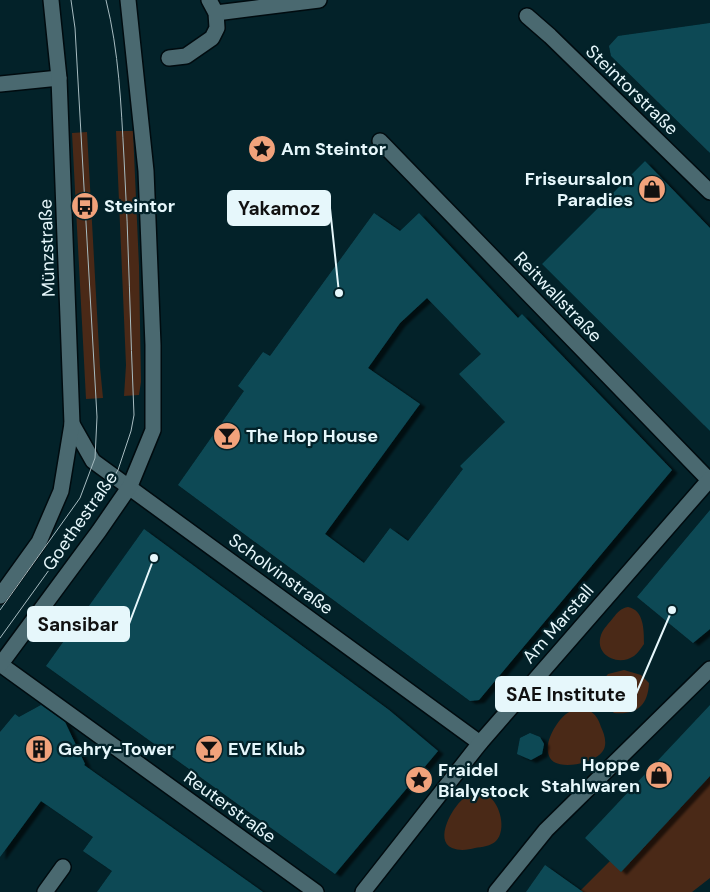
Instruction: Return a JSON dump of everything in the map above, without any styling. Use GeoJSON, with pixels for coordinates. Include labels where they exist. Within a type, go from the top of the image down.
{"type":"FeatureCollection","features":[{"type":"Feature","properties":{"kind":"street","name":"Münzstraße"},"geometry":{"type":"LineString","coordinates":[[51,0],[59,78],[72,421]]}},
{"type":"Feature","properties":{"kind":"street","name":"Goethestraße"},"geometry":{"type":"LineString","coordinates":[[0,664],[99,531],[130,486],[153,430],[151,293],[146,171],[128,0]]}},
{"type":"Feature","properties":{"kind":"street"},"geometry":{"type":"LineString","coordinates":[[169,58],[186,56],[212,38],[217,28],[212,7],[319,0]]}},
{"type":"Feature","properties":{"kind":"street","name":"Steintorstraße"},"geometry":{"type":"LineString","coordinates":[[527,16],[550,36],[710,192]]}},
{"type":"Feature","properties":{"kind":"street"},"geometry":{"type":"LineString","coordinates":[[0,84],[59,78]]}},
{"type":"Feature","properties":{"kind":"street","name":"Reitwallstraße"},"geometry":{"type":"LineString","coordinates":[[380,141],[710,479]]}},
{"type":"Feature","properties":{"kind":"street","name":"Goethestraße"},"geometry":{"type":"LineString","coordinates":[[0,596],[39,542],[61,491],[72,421]]}},
{"type":"Feature","properties":{"kind":"street","name":"Scholvinstraße"},"geometry":{"type":"LineString","coordinates":[[72,421],[93,461],[130,486],[480,743]]}},
{"type":"Feature","properties":{"kind":"street","name":"Am Marstall"},"geometry":{"type":"LineString","coordinates":[[363,892],[480,743],[710,479]]}},
{"type":"Feature","properties":{"kind":"street","name":"Reuterstraße"},"geometry":{"type":"LineString","coordinates":[[0,664],[316,892]]}},
{"type":"Feature","properties":{"kind":"street"},"geometry":{"type":"LineString","coordinates":[[496,892],[546,830],[710,669]]}},
{"type":"Feature","properties":{"kind":"street"},"geometry":{"type":"LineString","coordinates":[[45,892],[63,867]]}},
{"type":"Feature","properties":{"kind":"shaded area"},"geometry":{"type":"Polygon","coordinates":[[[116,131],[133,131],[139,266],[141,382],[139,395],[124,396],[126,365],[116,131]]]}},
{"type":"Feature","properties":{"kind":"shaded area"},"geometry":{"type":"Polygon","coordinates":[[[87,132],[103,398],[86,399],[72,133],[87,132]]]}},
{"type":"Feature","properties":{"kind":"shaded area"},"geometry":{"type":"Polygon","coordinates":[[[628,607],[640,616],[644,644],[634,656],[628,659],[615,659],[609,657],[601,648],[601,635],[618,613],[623,608],[628,607]]]}},
{"type":"Feature","properties":{"kind":"shaded area"},"geometry":{"type":"Polygon","coordinates":[[[624,670],[641,675],[649,683],[648,691],[646,698],[639,707],[629,712],[614,713],[605,704],[601,693],[602,681],[608,674],[624,670]]]}},
{"type":"Feature","properties":{"kind":"shaded area"},"geometry":{"type":"Polygon","coordinates":[[[584,708],[593,713],[598,720],[605,738],[604,749],[600,754],[586,762],[569,765],[554,762],[548,753],[548,747],[554,728],[568,713],[584,708]]]}},
{"type":"Feature","properties":{"kind":"shaded area"},"geometry":{"type":"Polygon","coordinates":[[[710,776],[710,878],[692,892],[579,892],[610,861],[621,871],[710,776]]]}},
{"type":"Feature","properties":{"kind":"shaded area"},"geometry":{"type":"Polygon","coordinates":[[[481,793],[492,799],[499,810],[501,830],[499,836],[494,843],[486,846],[463,850],[452,848],[447,844],[445,838],[445,831],[450,816],[463,799],[481,793]]]}},
{"type":"Feature","properties":{"kind":"building"},"geometry":{"type":"Polygon","coordinates":[[[710,23],[710,153],[611,56],[609,46],[618,36],[710,23]]]}},
{"type":"Feature","properties":{"kind":"building"},"geometry":{"type":"Polygon","coordinates":[[[645,161],[710,228],[710,431],[542,264],[645,161]]]}},
{"type":"Feature","properties":{"kind":"building"},"geometry":{"type":"Polygon","coordinates":[[[374,213],[400,231],[419,213],[518,318],[522,314],[672,470],[479,700],[470,701],[178,485],[244,391],[238,386],[263,352],[270,356],[374,213]],[[427,298],[400,323],[368,368],[420,404],[325,534],[364,563],[390,528],[408,541],[463,469],[460,466],[505,422],[459,374],[481,354],[427,298]]]}},
{"type":"Feature","properties":{"kind":"building"},"geometry":{"type":"Polygon","coordinates":[[[710,510],[710,629],[693,643],[637,597],[710,510]]]}},
{"type":"Feature","properties":{"kind":"building"},"geometry":{"type":"Polygon","coordinates":[[[144,529],[389,710],[438,751],[335,874],[46,666],[144,529]]]}},
{"type":"Feature","properties":{"kind":"building"},"geometry":{"type":"Polygon","coordinates":[[[41,705],[65,722],[84,765],[263,892],[97,892],[112,871],[83,851],[93,837],[41,801],[0,857],[0,732],[15,714],[19,717],[41,705]]]}},
{"type":"Feature","properties":{"kind":"building"},"geometry":{"type":"Polygon","coordinates":[[[710,705],[710,776],[621,872],[585,838],[710,705]]]}},
{"type":"Feature","properties":{"kind":"building"},"geometry":{"type":"Polygon","coordinates":[[[530,733],[540,737],[544,744],[542,754],[531,760],[517,754],[520,738],[530,733]]]}},
{"type":"Feature","properties":{"kind":"building"},"geometry":{"type":"Polygon","coordinates":[[[545,865],[583,892],[526,892],[545,865]]]}},
{"type":"Feature","properties":{"kind":"tram line"},"geometry":{"type":"LineString","coordinates":[[0,610],[80,498],[95,458],[97,417],[75,28],[71,0]]}},
{"type":"Feature","properties":{"kind":"tram line"},"geometry":{"type":"LineString","coordinates":[[0,638],[93,509],[118,470],[131,431],[134,415],[127,222],[120,98],[117,59],[106,0]]}},
{"type":"Feature","properties":{"kind":"place","name":"Am Steintor"},"geometry":{"type":"Point","coordinates":[262,149]}},
{"type":"Feature","properties":{"kind":"place","name":"Friseursalon Paradies"},"geometry":{"type":"Point","coordinates":[652,189]}},
{"type":"Feature","properties":{"kind":"place","name":"Steintor"},"geometry":{"type":"Point","coordinates":[85,206]}},
{"type":"Feature","properties":{"kind":"place","name":"Yakamoz"},"geometry":{"type":"Point","coordinates":[339,293]}},
{"type":"Feature","properties":{"kind":"place","name":"The Hop House"},"geometry":{"type":"Point","coordinates":[227,436]}},
{"type":"Feature","properties":{"kind":"place","name":"Sansibar"},"geometry":{"type":"Point","coordinates":[154,558]}},
{"type":"Feature","properties":{"kind":"place","name":"SAE Institute"},"geometry":{"type":"Point","coordinates":[672,610]}},
{"type":"Feature","properties":{"kind":"place","name":"Gehry-Tower"},"geometry":{"type":"Point","coordinates":[39,749]}},
{"type":"Feature","properties":{"kind":"place","name":"EVE Klub"},"geometry":{"type":"Point","coordinates":[209,749]}},
{"type":"Feature","properties":{"kind":"place","name":"Hoppe Stahlwaren"},"geometry":{"type":"Point","coordinates":[659,775]}},
{"type":"Feature","properties":{"kind":"place","name":"Fraidel Bialystock"},"geometry":{"type":"Point","coordinates":[419,780]}}]}
